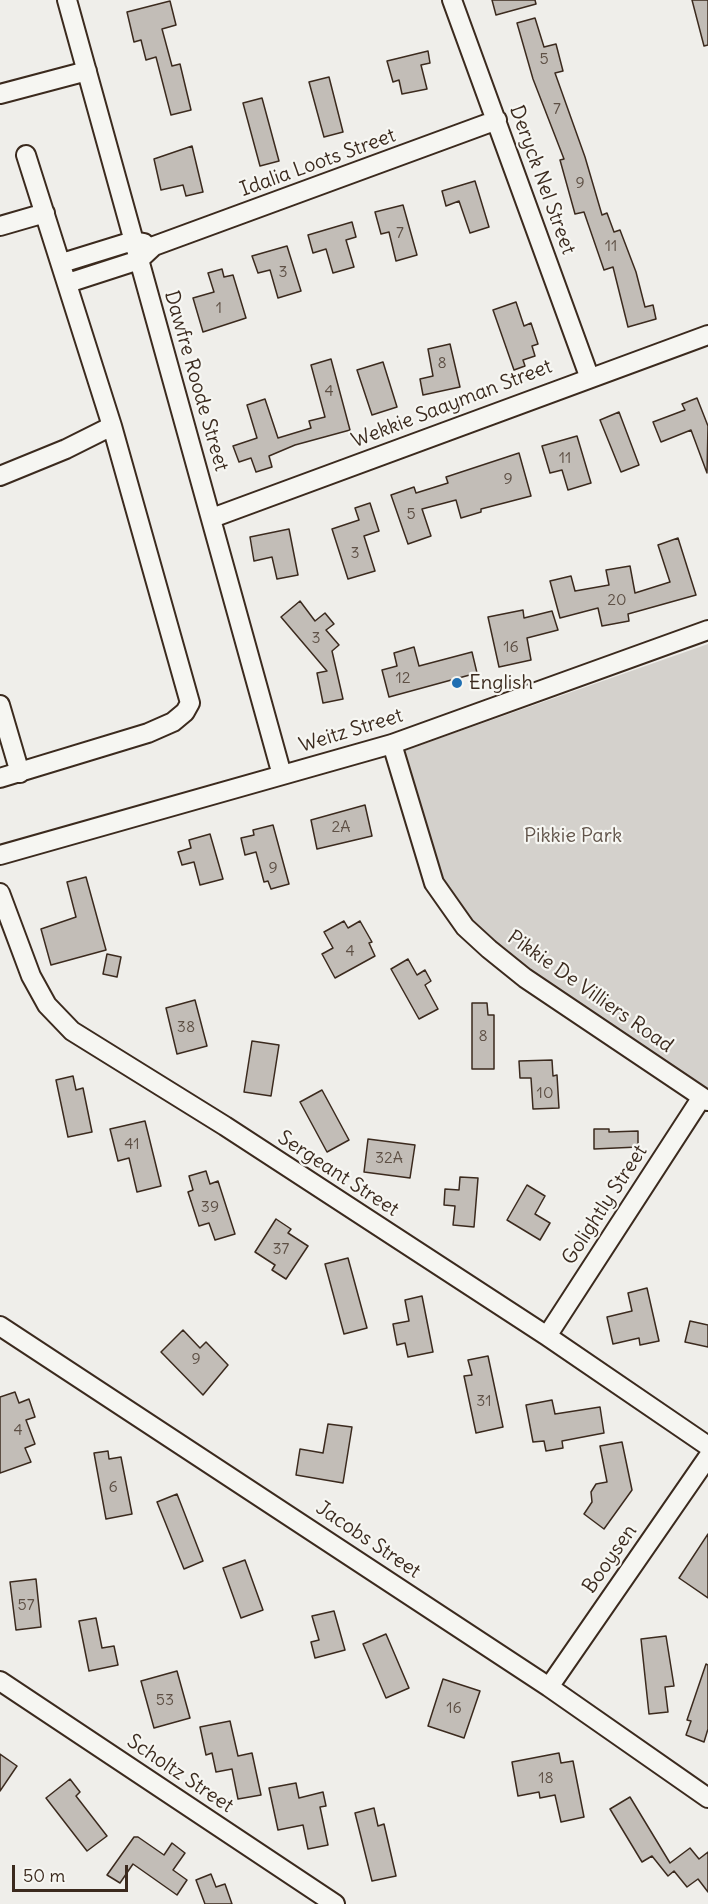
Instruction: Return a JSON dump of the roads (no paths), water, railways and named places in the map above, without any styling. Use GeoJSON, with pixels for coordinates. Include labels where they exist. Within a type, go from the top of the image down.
{"type":"FeatureCollection","features":[{"type":"Feature","properties":{"kind":"street","name":"Dawfre Roode Street"},"geometry":{"type":"LineString","coordinates":[[67,0],[282,775]]}},
{"type":"Feature","properties":{"kind":"street","name":"Deryck Nel Street"},"geometry":{"type":"LineString","coordinates":[[452,0],[590,376]]}},
{"type":"Feature","properties":{"kind":"street"},"geometry":{"type":"LineString","coordinates":[[0,94],[87,71]]}},
{"type":"Feature","properties":{"kind":"street","name":"Idalia Loots Street"},"geometry":{"type":"LineString","coordinates":[[139,260],[154,246],[496,120]]}},
{"type":"Feature","properties":{"kind":"street"},"geometry":{"type":"LineString","coordinates":[[0,778],[148,734],[174,722],[185,712],[190,703],[112,426],[69,283],[26,155]]}},
{"type":"Feature","properties":{"kind":"street"},"geometry":{"type":"LineString","coordinates":[[0,226],[45,213]]}},
{"type":"Feature","properties":{"kind":"street"},"geometry":{"type":"LineString","coordinates":[[62,263],[133,241],[154,246]]}},
{"type":"Feature","properties":{"kind":"street"},"geometry":{"type":"LineString","coordinates":[[69,283],[139,260]]}},
{"type":"Feature","properties":{"kind":"street","name":"Wekkie Saayman Street"},"geometry":{"type":"LineString","coordinates":[[212,518],[590,376],[708,335]]}},
{"type":"Feature","properties":{"kind":"street"},"geometry":{"type":"LineString","coordinates":[[0,476],[66,449],[112,426]]}},
{"type":"Feature","properties":{"kind":"street","name":"Weitz Street"},"geometry":{"type":"LineString","coordinates":[[0,855],[392,744],[708,630]]}},
{"type":"Feature","properties":{"kind":"street"},"geometry":{"type":"LineString","coordinates":[[0,705],[20,773]]}},
{"type":"Feature","properties":{"kind":"street","name":"Pikkie De Villiers Road"},"geometry":{"type":"LineString","coordinates":[[392,744],[434,883],[465,927],[525,978],[705,1099]]}},
{"type":"Feature","properties":{"kind":"street","name":"Sergeant Street"},"geometry":{"type":"LineString","coordinates":[[0,893],[30,976],[47,1005],[72,1031],[225,1126],[547,1336],[708,1446]]}},
{"type":"Feature","properties":{"kind":"street","name":"Golightly Street"},"geometry":{"type":"LineString","coordinates":[[547,1336],[705,1099]]}},
{"type":"Feature","properties":{"kind":"street","name":"Jacobs Street"},"geometry":{"type":"LineString","coordinates":[[0,1326],[549,1687],[708,1798]]}},
{"type":"Feature","properties":{"kind":"street","name":"Booysen"},"geometry":{"type":"LineString","coordinates":[[549,1687],[708,1457]]}},
{"type":"Feature","properties":{"kind":"street","name":"Scholtz Street"},"geometry":{"type":"LineString","coordinates":[[0,1681],[335,1904]]}},
{"type":"Feature","properties":{"kind":"place","name":"English"},"geometry":{"type":"Point","coordinates":[457,683]}},
{"type":"Feature","properties":{"kind":"park label","name":"Pikkie Park"},"geometry":{"type":"Point","coordinates":[573,836]}}]}
